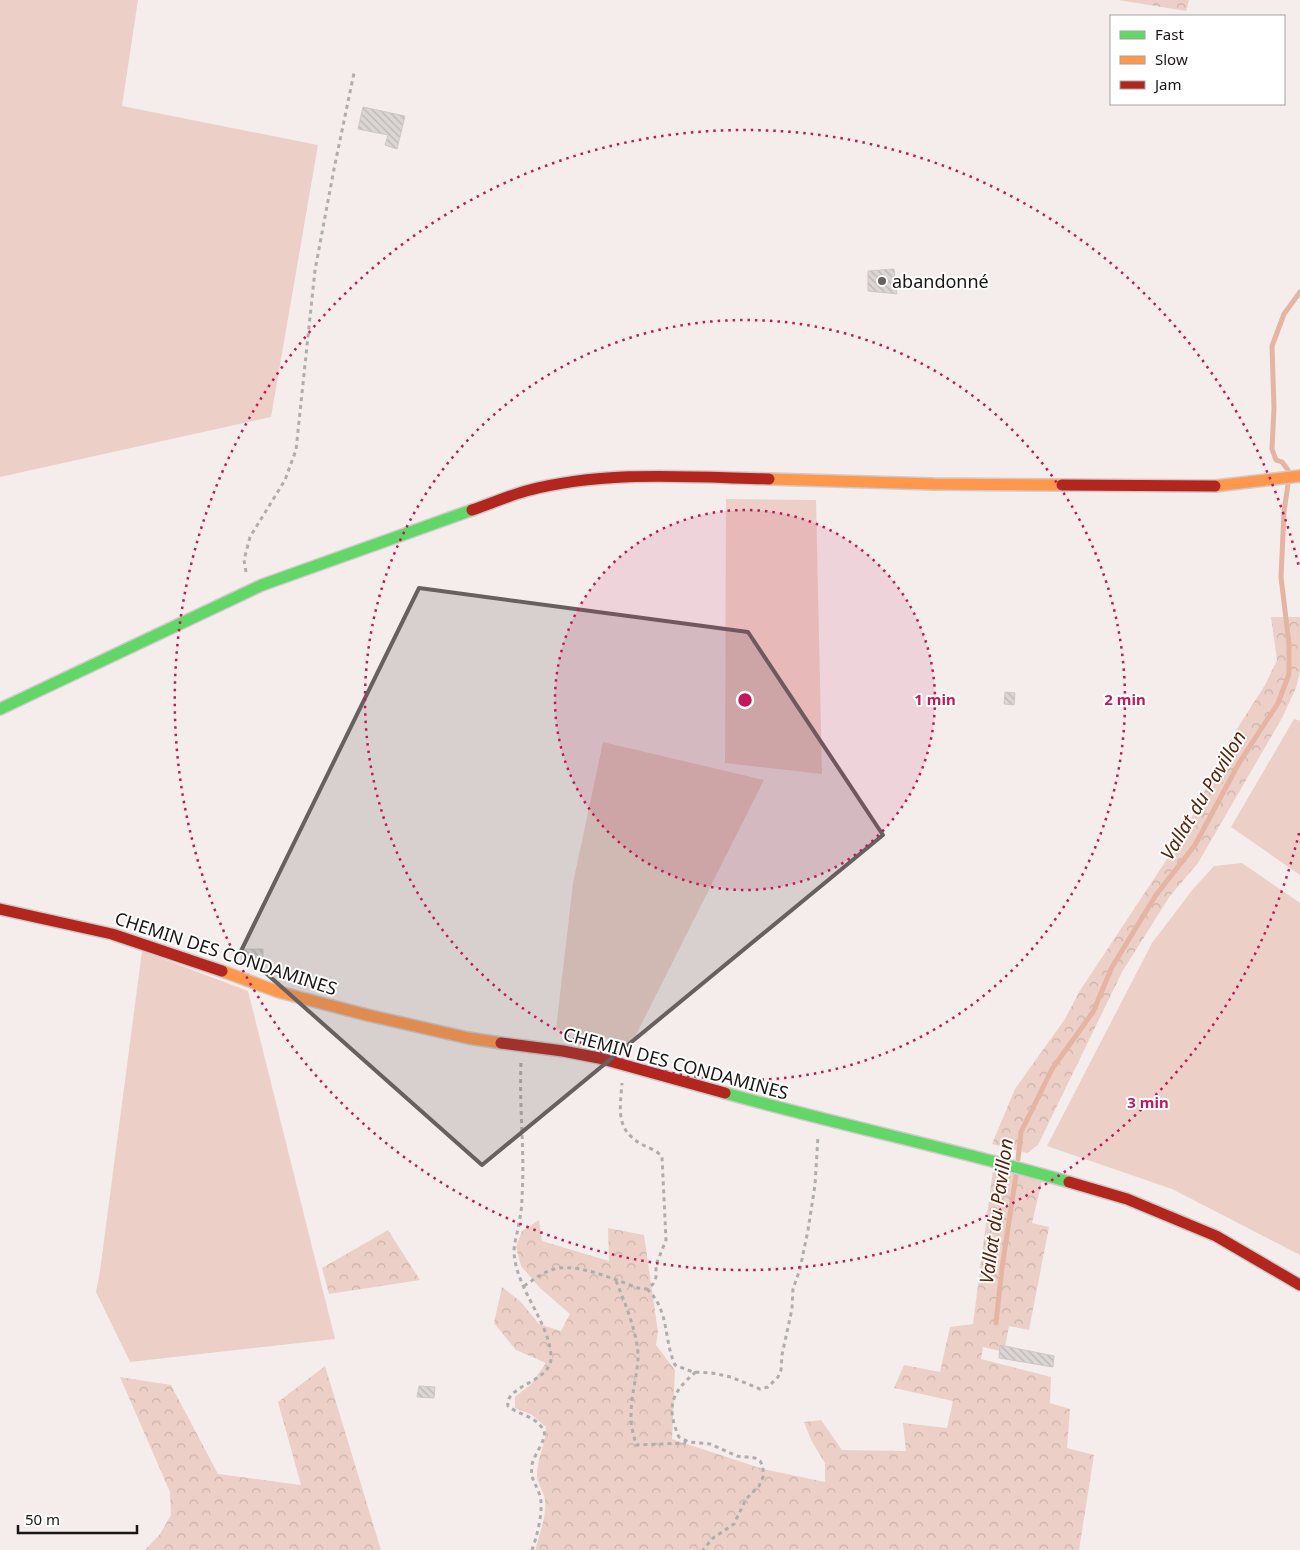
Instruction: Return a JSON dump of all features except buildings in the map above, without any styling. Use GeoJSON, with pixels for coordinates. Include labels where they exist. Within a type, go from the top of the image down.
{"type":"FeatureCollection","features":[{"type":"Feature","properties":{"kind":"street"},"geometry":{"type":"LineString","coordinates":[[0,709],[262,585],[526,491],[584,480],[646,476],[934,484],[1210,487],[1293,477]]}},
{"type":"Feature","properties":{"kind":"street","name":"CHEMIN DES CONDAMINES"},"geometry":{"type":"LineString","coordinates":[[0,909],[112,934],[279,992],[367,1015],[468,1038],[563,1051],[623,1065],[785,1110],[1009,1165],[1127,1199],[1216,1236],[1300,1285]]}},
{"type":"Feature","properties":{"kind":"path"},"geometry":{"type":"LineString","coordinates":[[248,592],[244,560],[250,537],[285,480],[296,450],[315,270],[354,73]]}},
{"type":"Feature","properties":{"kind":"path"},"geometry":{"type":"LineString","coordinates":[[522,1045],[523,1195],[514,1252],[518,1270],[530,1302],[549,1340],[551,1358],[545,1372],[510,1396],[507,1402],[508,1406],[514,1411],[532,1418],[544,1433],[532,1462],[531,1475],[540,1494],[541,1508],[532,1550]]}},
{"type":"Feature","properties":{"kind":"path"},"geometry":{"type":"LineString","coordinates":[[623,1065],[620,1116],[626,1132],[636,1141],[659,1153],[662,1157],[666,1240],[656,1265],[656,1277],[653,1284],[647,1289]]}},
{"type":"Feature","properties":{"kind":"path"},"geometry":{"type":"LineString","coordinates":[[524,1286],[542,1274],[558,1268],[570,1268],[585,1270],[638,1288],[647,1289],[659,1304],[670,1353],[675,1365],[696,1372],[731,1377],[760,1389],[768,1387],[778,1377],[781,1370],[782,1355],[792,1310],[793,1289],[800,1269],[808,1230],[817,1140],[823,1119]]}},
{"type":"Feature","properties":{"kind":"path"},"geometry":{"type":"LineString","coordinates":[[616,1280],[636,1338],[638,1357],[630,1417],[636,1445],[689,1442],[710,1444],[738,1456],[755,1458],[760,1461],[762,1466],[763,1477],[759,1486],[746,1499],[734,1524],[713,1538],[703,1550]]}},
{"type":"Feature","properties":{"kind":"path"},"geometry":{"type":"LineString","coordinates":[[689,1442],[679,1437],[671,1412],[672,1404],[679,1388],[696,1372]]}},
{"type":"Feature","properties":{"kind":"highlighted area"},"geometry":{"type":"Polygon","coordinates":[[[419,588],[748,632],[883,835],[482,1165],[241,951],[419,588]]]}},
{"type":"Feature","properties":{"kind":"green space"},"geometry":{"type":"Polygon","coordinates":[[[0,0],[138,0],[122,106],[318,145],[271,417],[0,477],[0,0]]]}},
{"type":"Feature","properties":{"kind":"green space"},"geometry":{"type":"Polygon","coordinates":[[[1118,0],[1189,0],[1186,11],[1118,0]]]}},
{"type":"Feature","properties":{"kind":"green space"},"geometry":{"type":"Polygon","coordinates":[[[726,499],[816,500],[822,774],[725,763],[726,499]]]}},
{"type":"Feature","properties":{"kind":"green space"},"geometry":{"type":"Polygon","coordinates":[[[1271,617],[1300,617],[1300,672],[1296,688],[1282,718],[1198,863],[1170,896],[1122,972],[1038,1145],[1027,1153],[992,1144],[1015,1089],[1065,1019],[1079,992],[1181,838],[1233,735],[1265,685],[1277,660],[1271,617]]]}},
{"type":"Feature","properties":{"kind":"green space"},"geometry":{"type":"Polygon","coordinates":[[[1294,719],[1300,721],[1300,875],[1231,827],[1294,719]]]}},
{"type":"Feature","properties":{"kind":"green space"},"geometry":{"type":"Polygon","coordinates":[[[603,742],[764,780],[632,1043],[556,1029],[573,883],[603,742]]]}},
{"type":"Feature","properties":{"kind":"green space"},"geometry":{"type":"Polygon","coordinates":[[[1242,863],[1300,903],[1300,1255],[1172,1189],[1047,1146],[1152,943],[1193,889],[1214,866],[1242,863]]]}},
{"type":"Feature","properties":{"kind":"green space"},"geometry":{"type":"Polygon","coordinates":[[[142,951],[248,991],[335,1339],[130,1362],[96,1292],[142,951]]]}},
{"type":"Feature","properties":{"kind":"green space"},"geometry":{"type":"Polygon","coordinates":[[[993,1169],[1042,1181],[1032,1223],[1049,1227],[1029,1330],[1009,1326],[1004,1352],[983,1347],[981,1359],[1051,1377],[1050,1403],[1070,1409],[1067,1448],[1094,1455],[1079,1550],[535,1550],[545,1512],[544,1497],[537,1477],[537,1471],[546,1427],[532,1415],[515,1408],[515,1397],[531,1384],[546,1363],[516,1350],[494,1323],[502,1287],[520,1301],[539,1324],[561,1331],[570,1314],[540,1288],[521,1266],[516,1247],[522,1231],[539,1220],[542,1241],[609,1261],[608,1228],[644,1235],[658,1332],[656,1345],[675,1370],[672,1439],[763,1469],[825,1482],[825,1463],[811,1440],[804,1422],[821,1420],[842,1450],[906,1451],[903,1423],[947,1428],[953,1401],[894,1388],[904,1365],[940,1372],[950,1327],[973,1324],[993,1169]]]}},
{"type":"Feature","properties":{"kind":"green space"},"geometry":{"type":"Polygon","coordinates":[[[388,1230],[420,1280],[329,1294],[322,1268],[388,1230]]]}},
{"type":"Feature","properties":{"kind":"green space"},"geometry":{"type":"Polygon","coordinates":[[[325,1366],[381,1550],[145,1550],[160,1534],[171,1515],[170,1492],[120,1377],[171,1385],[218,1474],[301,1485],[278,1402],[325,1366]]]}},
{"type":"Feature","properties":{"kind":"waterway","name":"Vallat du Pavillon"},"geometry":{"type":"LineString","coordinates":[[1288,470],[1282,462],[1276,460],[1272,449],[1274,408],[1272,346],[1284,314],[1300,292]]}},
{"type":"Feature","properties":{"kind":"waterway","name":"Vallat du Pavillon"},"geometry":{"type":"LineString","coordinates":[[1018,1159],[1021,1132],[1052,1069],[1093,1012],[1112,967],[1156,895],[1195,845],[1239,763],[1278,703],[1289,674],[1289,644],[1281,577],[1284,512],[1288,484]]}},
{"type":"Feature","properties":{"kind":"waterway","name":"Vallat du Pavillon"},"geometry":{"type":"LineString","coordinates":[[996,1323],[1016,1175]]}},
{"type":"Feature","properties":{"kind":"traffic: fast"},"geometry":{"type":"LineString","coordinates":[[0,709],[262,585],[472,510]]}},
{"type":"Feature","properties":{"kind":"traffic: fast"},"geometry":{"type":"LineString","coordinates":[[725,1093],[1069,1182]]}},
{"type":"Feature","properties":{"kind":"traffic: slow"},"geometry":{"type":"LineString","coordinates":[[1215,486],[1300,476]]}},
{"type":"Feature","properties":{"kind":"traffic: slow"},"geometry":{"type":"LineString","coordinates":[[769,479],[934,484],[1062,485]]}},
{"type":"Feature","properties":{"kind":"traffic: slow"},"geometry":{"type":"LineString","coordinates":[[222,971],[279,992],[367,1015],[468,1038],[501,1043]]}},
{"type":"Feature","properties":{"kind":"traffic: jam"},"geometry":{"type":"LineString","coordinates":[[472,510],[526,491],[586,480],[647,476],[769,479]]}},
{"type":"Feature","properties":{"kind":"traffic: jam"},"geometry":{"type":"LineString","coordinates":[[1062,485],[1215,486]]}},
{"type":"Feature","properties":{"kind":"traffic: jam"},"geometry":{"type":"LineString","coordinates":[[0,909],[112,934],[222,971]]}},
{"type":"Feature","properties":{"kind":"traffic: jam"},"geometry":{"type":"LineString","coordinates":[[501,1043],[599,1058],[725,1093]]}},
{"type":"Feature","properties":{"kind":"traffic: jam"},"geometry":{"type":"LineString","coordinates":[[1069,1182],[1127,1199],[1216,1236],[1300,1285]]}},
{"type":"Feature","properties":{"kind":"place","name":"abandonné"},"geometry":{"type":"Point","coordinates":[882,281]}}]}
